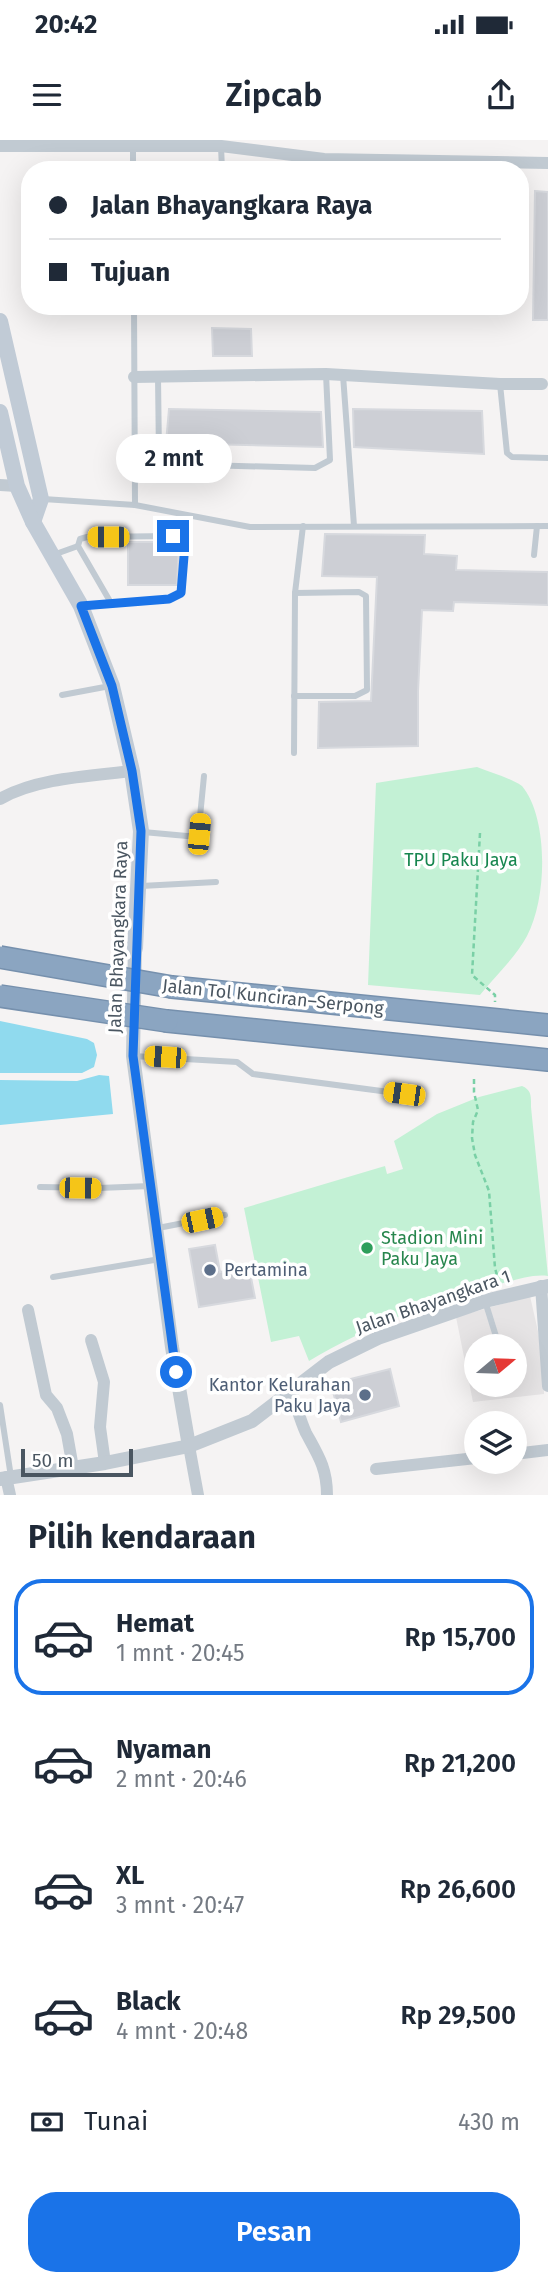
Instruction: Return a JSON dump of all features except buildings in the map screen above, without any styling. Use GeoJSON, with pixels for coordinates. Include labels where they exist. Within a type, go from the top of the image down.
{"type":"FeatureCollection","features":[{"type":"Feature","properties":{"kind":"highway","name":"Jalan Tol Kunciran–Serpong"},"geometry":{"type":"LineString","coordinates":[[0,957],[172,987],[548,1025]]}},
{"type":"Feature","properties":{"kind":"highway","name":"Jalan Tol Kunciran–Serpong"},"geometry":{"type":"LineString","coordinates":[[0,996],[167,1021],[548,1060]]}},
{"type":"Feature","properties":{"kind":"main road"},"geometry":{"type":"LineString","coordinates":[[0,321],[41,499],[33,522]]}},
{"type":"Feature","properties":{"kind":"main road","name":"Jalan Bhayangkara Raya"},"geometry":{"type":"LineString","coordinates":[[0,412],[8,485],[33,522],[81,606],[112,686],[132,771],[141,831],[135,948]]}},
{"type":"Feature","properties":{"kind":"street"},"geometry":{"type":"LineString","coordinates":[[0,146],[279,146],[324,159],[436,161]]}},
{"type":"Feature","properties":{"kind":"street"},"geometry":{"type":"LineString","coordinates":[[529,163],[548,163]]}},
{"type":"Feature","properties":{"kind":"street"},"geometry":{"type":"LineString","coordinates":[[134,377],[326,374],[542,384]]}},
{"type":"Feature","properties":{"kind":"street"},"geometry":{"type":"LineString","coordinates":[[0,799],[15,790],[132,771]]}},
{"type":"Feature","properties":{"kind":"street","name":"Jalan Bhayangkara Raya"},"geometry":{"type":"LineString","coordinates":[[135,948],[133,1056],[172,1347],[198,1495]]}},
{"type":"Feature","properties":{"kind":"street"},"geometry":{"type":"LineString","coordinates":[[544,1286],[548,1386]]}},
{"type":"Feature","properties":{"kind":"street","name":"Jalan Bhayangkara 1"},"geometry":{"type":"LineString","coordinates":[[6,1478],[105,1463],[189,1446],[252,1421],[329,1362],[378,1338],[485,1301],[544,1286]]}},
{"type":"Feature","properties":{"kind":"street"},"geometry":{"type":"LineString","coordinates":[[28,1310],[46,1395],[57,1408],[67,1434],[73,1468]]}},
{"type":"Feature","properties":{"kind":"street"},"geometry":{"type":"LineString","coordinates":[[91,1340],[104,1382],[100,1426],[105,1463]]}},
{"type":"Feature","properties":{"kind":"street"},"geometry":{"type":"LineString","coordinates":[[291,1391],[327,1479],[327,1495]]}},
{"type":"Feature","properties":{"kind":"street"},"geometry":{"type":"LineString","coordinates":[[527,1452],[548,1450]]}},
{"type":"Feature","properties":{"kind":"street"},"geometry":{"type":"LineString","coordinates":[[376,1469],[464,1459]]}},
{"type":"Feature","properties":{"kind":"street"},"geometry":{"type":"LineString","coordinates":[[6,1478],[10,1495]]}},
{"type":"Feature","properties":{"kind":"lane"},"geometry":{"type":"LineString","coordinates":[[220,146],[221,161]]}},
{"type":"Feature","properties":{"kind":"lane"},"geometry":{"type":"LineString","coordinates":[[133,147],[133,161]]}},
{"type":"Feature","properties":{"kind":"lane"},"geometry":{"type":"LineString","coordinates":[[134,315],[135,505]]}},
{"type":"Feature","properties":{"kind":"lane"},"geometry":{"type":"LineString","coordinates":[[158,377],[159,456],[168,464],[315,468],[330,460],[326,374]]}},
{"type":"Feature","properties":{"kind":"lane"},"geometry":{"type":"LineString","coordinates":[[343,375],[354,526]]}},
{"type":"Feature","properties":{"kind":"lane"},"geometry":{"type":"LineString","coordinates":[[500,384],[507,453],[512,457],[548,458]]}},
{"type":"Feature","properties":{"kind":"lane"},"geometry":{"type":"LineString","coordinates":[[41,499],[135,505],[250,527],[548,526]]}},
{"type":"Feature","properties":{"kind":"lane"},"geometry":{"type":"LineString","coordinates":[[294,753],[295,593],[303,526]]}},
{"type":"Feature","properties":{"kind":"lane"},"geometry":{"type":"LineString","coordinates":[[534,555],[537,526]]}},
{"type":"Feature","properties":{"kind":"lane"},"geometry":{"type":"LineString","coordinates":[[81,606],[169,599],[181,593],[185,544],[173,536],[80,539],[78,546],[111,603]]}},
{"type":"Feature","properties":{"kind":"lane"},"geometry":{"type":"LineString","coordinates":[[52,556],[78,546]]}},
{"type":"Feature","properties":{"kind":"lane"},"geometry":{"type":"LineString","coordinates":[[294,696],[355,696],[367,690],[366,596],[359,592],[295,593]]}},
{"type":"Feature","properties":{"kind":"lane"},"geometry":{"type":"LineString","coordinates":[[62,695],[112,686]]}},
{"type":"Feature","properties":{"kind":"lane"},"geometry":{"type":"LineString","coordinates":[[141,831],[198,837],[204,776]]}},
{"type":"Feature","properties":{"kind":"lane"},"geometry":{"type":"LineString","coordinates":[[139,886],[216,882]]}},
{"type":"Feature","properties":{"kind":"lane"},"geometry":{"type":"LineString","coordinates":[[133,1056],[237,1062],[253,1074],[404,1094]]}},
{"type":"Feature","properties":{"kind":"lane"},"geometry":{"type":"LineString","coordinates":[[40,1187],[150,1186]]}},
{"type":"Feature","properties":{"kind":"lane"},"geometry":{"type":"LineString","coordinates":[[156,1229],[225,1215]]}},
{"type":"Feature","properties":{"kind":"lane"},"geometry":{"type":"LineString","coordinates":[[53,1277],[160,1259]]}},
{"type":"Feature","properties":{"kind":"lane"},"geometry":{"type":"LineString","coordinates":[[485,1301],[495,1334]]}},
{"type":"Feature","properties":{"kind":"lane"},"geometry":{"type":"LineString","coordinates":[[0,1405],[6,1478]]}},
{"type":"Feature","properties":{"kind":"path"},"geometry":{"type":"LineString","coordinates":[[480,833],[472,975],[495,995],[495,1002]]}},
{"type":"Feature","properties":{"kind":"path"},"geometry":{"type":"LineString","coordinates":[[474,1079],[478,1110],[473,1122],[472,1138],[475,1155],[489,1191],[495,1268],[502,1296]]}},
{"type":"Feature","properties":{"kind":"shaded area"},"geometry":{"type":"Polygon","coordinates":[[[530,1296],[544,1358],[544,1394],[527,1396],[527,1334],[464,1334],[464,1357],[456,1317],[530,1296]]]}},
{"type":"Feature","properties":{"kind":"shaded area"},"geometry":{"type":"Polygon","coordinates":[[[472,1397],[517,1397],[473,1402],[472,1397]]]}},
{"type":"Feature","properties":{"kind":"green space","name":"TPU Paku Jaya"},"geometry":{"type":"Polygon","coordinates":[[[477,767],[522,786],[537,817],[541,837],[542,879],[534,919],[527,936],[480,995],[368,985],[376,783],[477,767]]]}},
{"type":"Feature","properties":{"kind":"green space","name":"Stadion Mini Paku Jaya"},"geometry":{"type":"Polygon","coordinates":[[[522,1086],[528,1090],[531,1097],[548,1276],[518,1279],[426,1306],[354,1336],[309,1361],[299,1336],[271,1342],[244,1208],[385,1166],[387,1174],[403,1169],[394,1141],[437,1114],[479,1097],[522,1086]]]}},
{"type":"Feature","properties":{"kind":"water"},"geometry":{"type":"Polygon","coordinates":[[[0,1021],[87,1039],[94,1043],[97,1055],[94,1067],[82,1073],[0,1073],[0,1021]]]}},
{"type":"Feature","properties":{"kind":"water"},"geometry":{"type":"Polygon","coordinates":[[[99,1075],[109,1076],[113,1114],[0,1125],[0,1080],[77,1081],[99,1075]]]}},
{"type":"Feature","properties":{"kind":"place","name":"Stadion Mini Paku Jaya"},"geometry":{"type":"Point","coordinates":[367,1248]}},
{"type":"Feature","properties":{"kind":"place","name":"Pertamina"},"geometry":{"type":"Point","coordinates":[210,1270]}},
{"type":"Feature","properties":{"kind":"place","name":"Kantor Kelurahan Paku Jaya"},"geometry":{"type":"Point","coordinates":[365,1395]}},
{"type":"Feature","properties":{"kind":"route"},"geometry":{"type":"LineString","coordinates":[[173,536],[185,544],[181,593],[169,599],[81,606],[112,686],[132,771],[141,831],[133,1056],[176,1372]]}}]}
